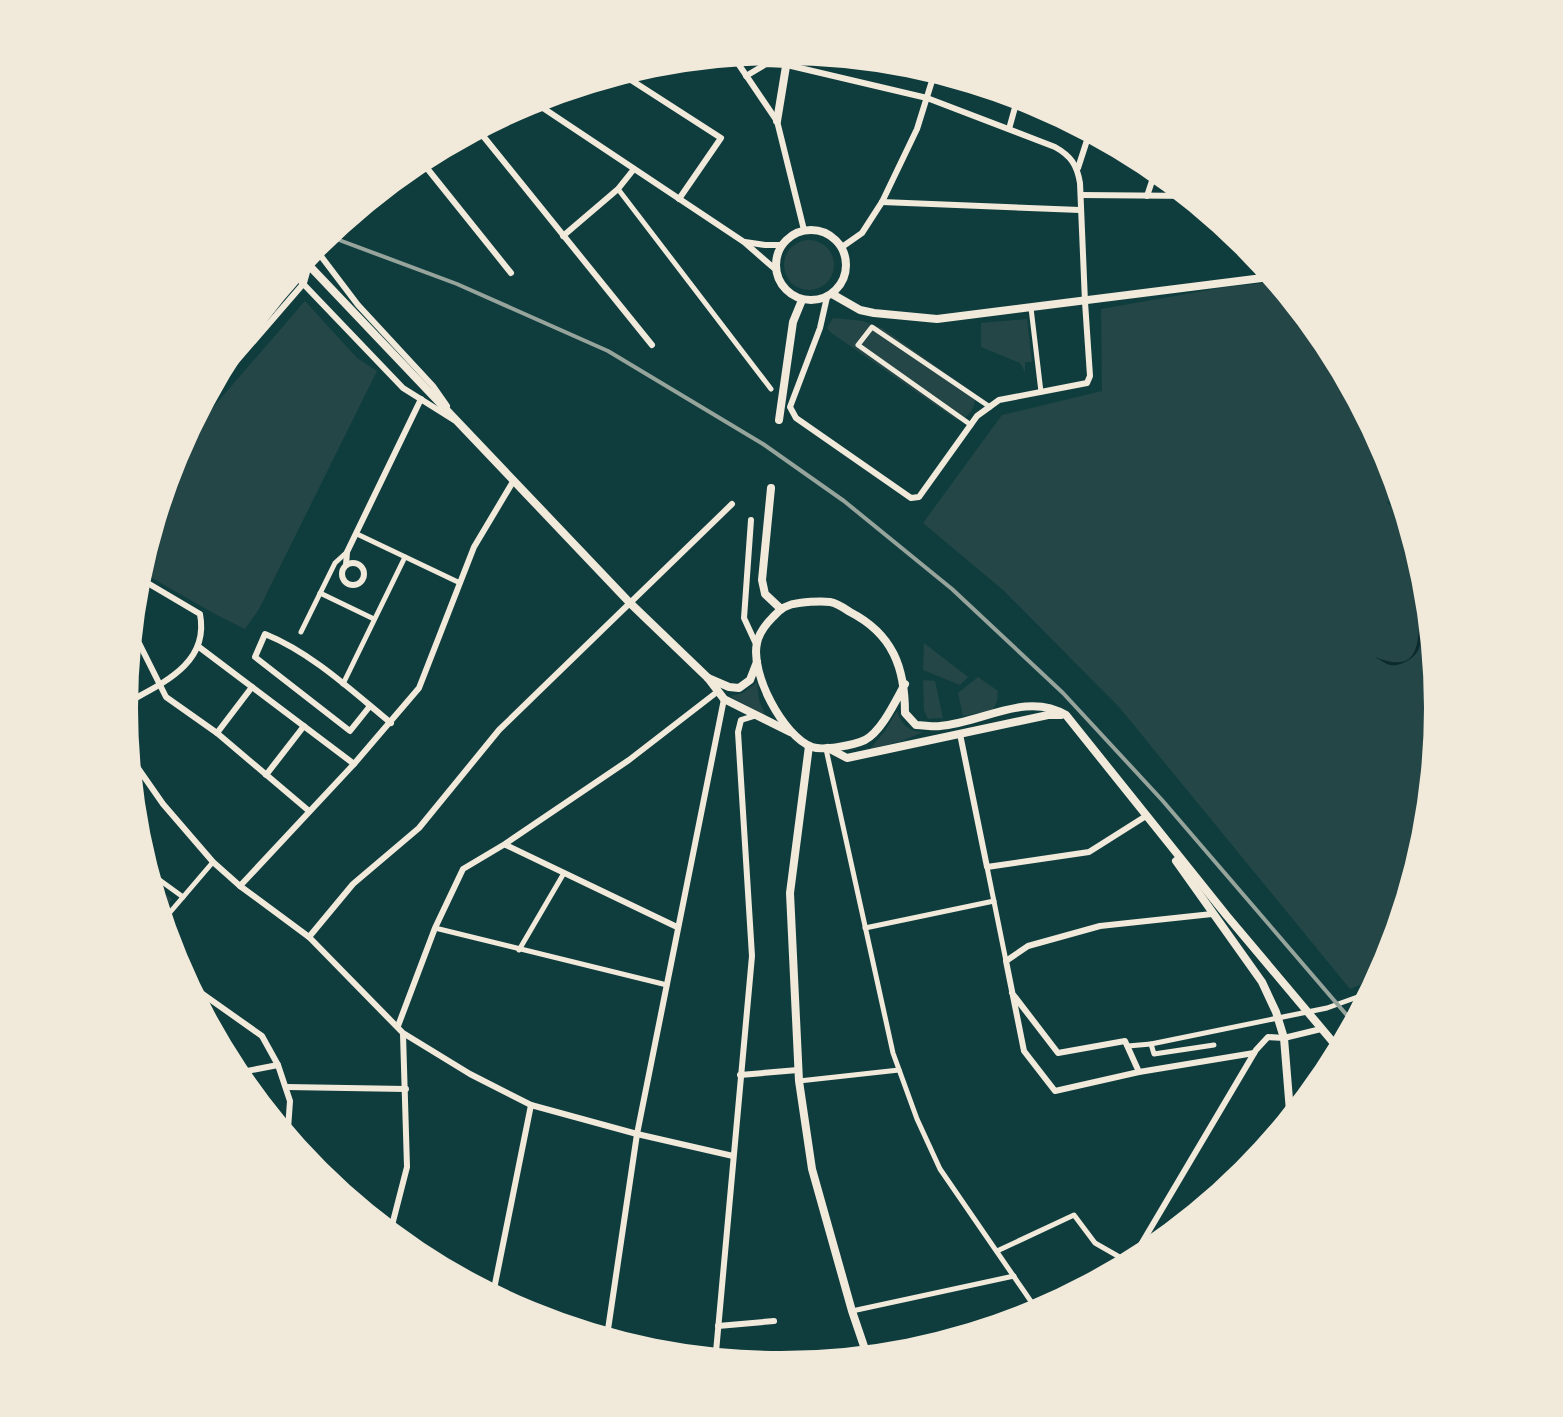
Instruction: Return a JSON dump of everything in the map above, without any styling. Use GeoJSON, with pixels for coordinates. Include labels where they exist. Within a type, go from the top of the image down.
{"type":"FeatureCollection","features":[{"type":"Feature","properties":{"kind":"street"},"geometry":{"type":"LineString","coordinates":[[746,76],[764,65]]}},
{"type":"Feature","properties":{"kind":"street"},"geometry":{"type":"LineString","coordinates":[[777,121],[787,65]]}},
{"type":"Feature","properties":{"kind":"street"},"geometry":{"type":"LineString","coordinates":[[788,65],[927,98],[1055,147],[1068,154],[1078,168]]}},
{"type":"Feature","properties":{"kind":"street"},"geometry":{"type":"LineString","coordinates":[[739,66],[777,121],[804,230]]}},
{"type":"Feature","properties":{"kind":"street"},"geometry":{"type":"LineString","coordinates":[[634,82],[721,138],[679,199]]}},
{"type":"Feature","properties":{"kind":"street"},"geometry":{"type":"LineString","coordinates":[[842,248],[862,233],[882,202],[917,129],[932,83]]}},
{"type":"Feature","properties":{"kind":"street"},"geometry":{"type":"LineString","coordinates":[[1009,129],[1015,109]]}},
{"type":"Feature","properties":{"kind":"street"},"geometry":{"type":"LineString","coordinates":[[546,110],[744,242],[775,269]]}},
{"type":"Feature","properties":{"kind":"street"},"geometry":{"type":"LineString","coordinates":[[484,138],[652,344]]}},
{"type":"Feature","properties":{"kind":"street"},"geometry":{"type":"LineString","coordinates":[[829,295],[790,408],[796,418],[910,498],[919,497],[978,416],[1000,400],[1087,383],[1090,376],[1078,168],[1086,142]]}},
{"type":"Feature","properties":{"kind":"street"},"geometry":{"type":"LineString","coordinates":[[562,236],[618,190],[634,169]]}},
{"type":"Feature","properties":{"kind":"street"},"geometry":{"type":"LineString","coordinates":[[429,170],[511,272]]}},
{"type":"Feature","properties":{"kind":"street"},"geometry":{"type":"LineString","coordinates":[[1147,196],[1152,182]]}},
{"type":"Feature","properties":{"kind":"street"},"geometry":{"type":"LineString","coordinates":[[618,190],[772,389]]}},
{"type":"Feature","properties":{"kind":"street"},"geometry":{"type":"LineString","coordinates":[[1081,195],[1170,196]]}},
{"type":"Feature","properties":{"kind":"street"},"geometry":{"type":"LineString","coordinates":[[882,202],[1081,210]]}},
{"type":"Feature","properties":{"kind":"street"},"geometry":{"type":"LineString","coordinates":[[804,230],[832,236],[846,260],[841,284],[829,295],[814,300],[802,300],[784,290],[775,269],[781,244],[790,235],[804,230]]}},
{"type":"Feature","properties":{"kind":"street"},"geometry":{"type":"LineString","coordinates":[[744,242],[781,244]]}},
{"type":"Feature","properties":{"kind":"street"},"geometry":{"type":"LineString","coordinates":[[321,259],[358,306],[433,386],[453,416]]}},
{"type":"Feature","properties":{"kind":"street"},"geometry":{"type":"LineString","coordinates":[[312,268],[724,699],[796,735]]}},
{"type":"Feature","properties":{"kind":"street"},"geometry":{"type":"LineString","coordinates":[[247,349],[305,276]]}},
{"type":"Feature","properties":{"kind":"street"},"geometry":{"type":"LineString","coordinates":[[829,295],[874,314],[937,320],[1259,277]]}},
{"type":"Feature","properties":{"kind":"street"},"geometry":{"type":"LineString","coordinates":[[302,280],[403,388],[463,426]]}},
{"type":"Feature","properties":{"kind":"street"},"geometry":{"type":"LineString","coordinates":[[780,420],[793,322],[802,300]]}},
{"type":"Feature","properties":{"kind":"street"},"geometry":{"type":"LineString","coordinates":[[1031,308],[1040,392]]}},
{"type":"Feature","properties":{"kind":"street"},"geometry":{"type":"LineString","coordinates":[[971,425],[858,346],[872,327],[990,407]]}},
{"type":"Feature","properties":{"kind":"street"},"geometry":{"type":"LineString","coordinates":[[301,632],[335,563],[347,552],[420,400]]}},
{"type":"Feature","properties":{"kind":"street"},"geometry":{"type":"LineString","coordinates":[[240,886],[391,723],[418,688],[474,547],[514,480]]}},
{"type":"Feature","properties":{"kind":"street"},"geometry":{"type":"LineString","coordinates":[[771,488],[762,580],[766,594],[781,608]]}},
{"type":"Feature","properties":{"kind":"street"},"geometry":{"type":"LineString","coordinates":[[309,937],[353,884],[419,828],[499,730],[732,504]]}},
{"type":"Feature","properties":{"kind":"street"},"geometry":{"type":"LineString","coordinates":[[751,520],[744,618],[756,644],[765,690],[782,720],[809,746],[846,758],[1048,714],[1066,715]]}},
{"type":"Feature","properties":{"kind":"street"},"geometry":{"type":"LineString","coordinates":[[356,534],[460,583]]}},
{"type":"Feature","properties":{"kind":"street"},"geometry":{"type":"LineString","coordinates":[[346,565],[347,552]]}},
{"type":"Feature","properties":{"kind":"street"},"geometry":{"type":"LineString","coordinates":[[342,684],[404,557]]}},
{"type":"Feature","properties":{"kind":"street"},"geometry":{"type":"LineString","coordinates":[[138,696],[176,675],[199,646],[202,625],[200,614],[150,585]]}},
{"type":"Feature","properties":{"kind":"street"},"geometry":{"type":"LineString","coordinates":[[320,593],[374,619]]}},
{"type":"Feature","properties":{"kind":"street"},"geometry":{"type":"LineString","coordinates":[[756,644],[764,625],[781,608],[832,602],[870,622],[890,647],[905,684],[905,714],[916,724],[940,726],[1026,706],[1055,708],[1066,715],[1332,1041]]}},
{"type":"Feature","properties":{"kind":"street"},"geometry":{"type":"LineString","coordinates":[[370,706],[350,730],[255,656],[265,634],[289,644],[342,684],[370,706],[391,723]]}},
{"type":"Feature","properties":{"kind":"street"},"geometry":{"type":"LineString","coordinates":[[199,646],[354,764]]}},
{"type":"Feature","properties":{"kind":"street"},"geometry":{"type":"LineString","coordinates":[[141,648],[166,696],[217,733],[309,811]]}},
{"type":"Feature","properties":{"kind":"street"},"geometry":{"type":"LineString","coordinates":[[708,678],[739,688],[750,680],[757,662]]}},
{"type":"Feature","properties":{"kind":"street"},"geometry":{"type":"LineString","coordinates":[[827,749],[866,739],[886,718],[905,684]]}},
{"type":"Feature","properties":{"kind":"street"},"geometry":{"type":"LineString","coordinates":[[217,733],[252,687]]}},
{"type":"Feature","properties":{"kind":"street"},"geometry":{"type":"LineString","coordinates":[[393,1221],[407,1167],[400,1029],[435,928],[462,870],[629,760],[717,692]]}},
{"type":"Feature","properties":{"kind":"street"},"geometry":{"type":"LineString","coordinates":[[608,1328],[637,1134],[724,699]]}},
{"type":"Feature","properties":{"kind":"street"},"geometry":{"type":"LineString","coordinates":[[716,1348],[752,956],[738,732],[741,720],[754,716]]}},
{"type":"Feature","properties":{"kind":"street"},"geometry":{"type":"LineString","coordinates":[[266,775],[304,726]]}},
{"type":"Feature","properties":{"kind":"street"},"geometry":{"type":"LineString","coordinates":[[960,734],[1024,1051],[1056,1091],[1139,1072],[1254,1053]]}},
{"type":"Feature","properties":{"kind":"street"},"geometry":{"type":"LineString","coordinates":[[809,746],[790,892],[799,1082],[812,1168],[864,1346]]}},
{"type":"Feature","properties":{"kind":"street"},"geometry":{"type":"LineString","coordinates":[[827,749],[899,1070],[917,1119],[940,1169],[1031,1302]]}},
{"type":"Feature","properties":{"kind":"street"},"geometry":{"type":"LineString","coordinates":[[142,773],[213,862],[309,937],[400,1029],[470,1074],[531,1105],[733,1156]]}},
{"type":"Feature","properties":{"kind":"street"},"geometry":{"type":"LineString","coordinates":[[987,867],[1089,852],[1147,818]]}},
{"type":"Feature","properties":{"kind":"street"},"geometry":{"type":"LineString","coordinates":[[1147,818],[1262,982],[1284,1038],[1290,1103]]}},
{"type":"Feature","properties":{"kind":"street"},"geometry":{"type":"LineString","coordinates":[[505,844],[677,927]]}},
{"type":"Feature","properties":{"kind":"street"},"geometry":{"type":"LineString","coordinates":[[171,911],[213,862]]}},
{"type":"Feature","properties":{"kind":"street"},"geometry":{"type":"LineString","coordinates":[[519,950],[564,873]]}},
{"type":"Feature","properties":{"kind":"street"},"geometry":{"type":"LineString","coordinates":[[162,882],[183,897]]}},
{"type":"Feature","properties":{"kind":"street"},"geometry":{"type":"LineString","coordinates":[[865,928],[994,901]]}},
{"type":"Feature","properties":{"kind":"street"},"geometry":{"type":"LineString","coordinates":[[1006,962],[1028,946],[1100,926],[1212,914],[1227,916]]}},
{"type":"Feature","properties":{"kind":"street"},"geometry":{"type":"LineString","coordinates":[[435,928],[667,986]]}},
{"type":"Feature","properties":{"kind":"street"},"geometry":{"type":"LineString","coordinates":[[1012,993],[1058,1053],[1126,1041],[1139,1072]]}},
{"type":"Feature","properties":{"kind":"street"},"geometry":{"type":"LineString","coordinates":[[206,996],[262,1036],[287,1087],[289,1121]]}},
{"type":"Feature","properties":{"kind":"street"},"geometry":{"type":"LineString","coordinates":[[1128,1046],[1327,1008],[1357,997]]}},
{"type":"Feature","properties":{"kind":"street"},"geometry":{"type":"LineString","coordinates":[[1148,1238],[1254,1053],[1268,1037],[1284,1038],[1321,1029]]}},
{"type":"Feature","properties":{"kind":"street"},"geometry":{"type":"LineString","coordinates":[[1151,1044],[1154,1054],[1214,1045]]}},
{"type":"Feature","properties":{"kind":"street"},"geometry":{"type":"LineString","coordinates":[[249,1070],[278,1065]]}},
{"type":"Feature","properties":{"kind":"street"},"geometry":{"type":"LineString","coordinates":[[740,1075],[798,1070]]}},
{"type":"Feature","properties":{"kind":"street"},"geometry":{"type":"LineString","coordinates":[[799,1082],[899,1070]]}},
{"type":"Feature","properties":{"kind":"street"},"geometry":{"type":"LineString","coordinates":[[287,1087],[406,1089]]}},
{"type":"Feature","properties":{"kind":"street"},"geometry":{"type":"LineString","coordinates":[[495,1285],[531,1105]]}},
{"type":"Feature","properties":{"kind":"street"},"geometry":{"type":"LineString","coordinates":[[997,1251],[1074,1215],[1095,1243],[1118,1257]]}},
{"type":"Feature","properties":{"kind":"street"},"geometry":{"type":"LineString","coordinates":[[852,1311],[1014,1276]]}},
{"type":"Feature","properties":{"kind":"street"},"geometry":{"type":"LineString","coordinates":[[718,1326],[774,1320]]}},
{"type":"Feature","properties":{"kind":"shaded area"},"geometry":{"type":"Polygon","coordinates":[[[809,240],[827,247],[834,265],[827,283],[809,290],[791,283],[784,265],[791,247],[809,240]]]}},
{"type":"Feature","properties":{"kind":"shaded area"},"geometry":{"type":"Polygon","coordinates":[[[1264,283],[1317,351],[1376,462],[1413,583],[1424,666],[1425,708],[1424,751],[1413,834],[1376,955],[1363,984],[1350,989],[1119,707],[1003,590],[923,523],[1002,415],[1102,391],[1101,309],[1264,283]]]}},
{"type":"Feature","properties":{"kind":"shaded area"},"geometry":{"type":"Polygon","coordinates":[[[305,301],[357,358],[377,371],[259,609],[245,629],[151,578],[172,502],[213,407],[305,301]]]}},
{"type":"Feature","properties":{"kind":"shaded area"},"geometry":{"type":"Polygon","coordinates":[[[833,318],[863,321],[882,328],[975,394],[971,411],[957,420],[830,332],[827,328],[833,318]]]}},
{"type":"Feature","properties":{"kind":"shaded area"},"geometry":{"type":"Polygon","coordinates":[[[1027,319],[1032,362],[1025,362],[1025,372],[1020,363],[981,347],[981,323],[1027,319]]]}},
{"type":"Feature","properties":{"kind":"shaded area"},"geometry":{"type":"Polygon","coordinates":[[[1419,628],[1420,646],[1411,658],[1403,663],[1390,665],[1375,657],[1403,662],[1410,658],[1419,628]]]}},
{"type":"Feature","properties":{"kind":"shaded area"},"geometry":{"type":"Polygon","coordinates":[[[924,643],[968,677],[960,685],[923,670],[924,643]]]}},
{"type":"Feature","properties":{"kind":"shaded area"},"geometry":{"type":"Polygon","coordinates":[[[978,677],[998,691],[997,701],[993,710],[963,716],[958,693],[978,677]]]}},
{"type":"Feature","properties":{"kind":"shaded area"},"geometry":{"type":"Polygon","coordinates":[[[923,680],[935,681],[943,718],[928,719],[923,680]]]}},
{"type":"Feature","properties":{"kind":"shaded area"},"geometry":{"type":"Polygon","coordinates":[[[757,682],[766,717],[730,696],[743,693],[757,682]]]}},
{"type":"Feature","properties":{"kind":"shaded area"},"geometry":{"type":"Polygon","coordinates":[[[897,711],[906,726],[923,732],[870,749],[885,731],[897,711]]]}},
{"type":"Feature","properties":{"kind":"railway"},"geometry":{"type":"LineString","coordinates":[[340,240],[457,284],[608,351],[763,444],[844,501],[952,589],[1063,693],[1162,800],[1347,1015]]}}]}
